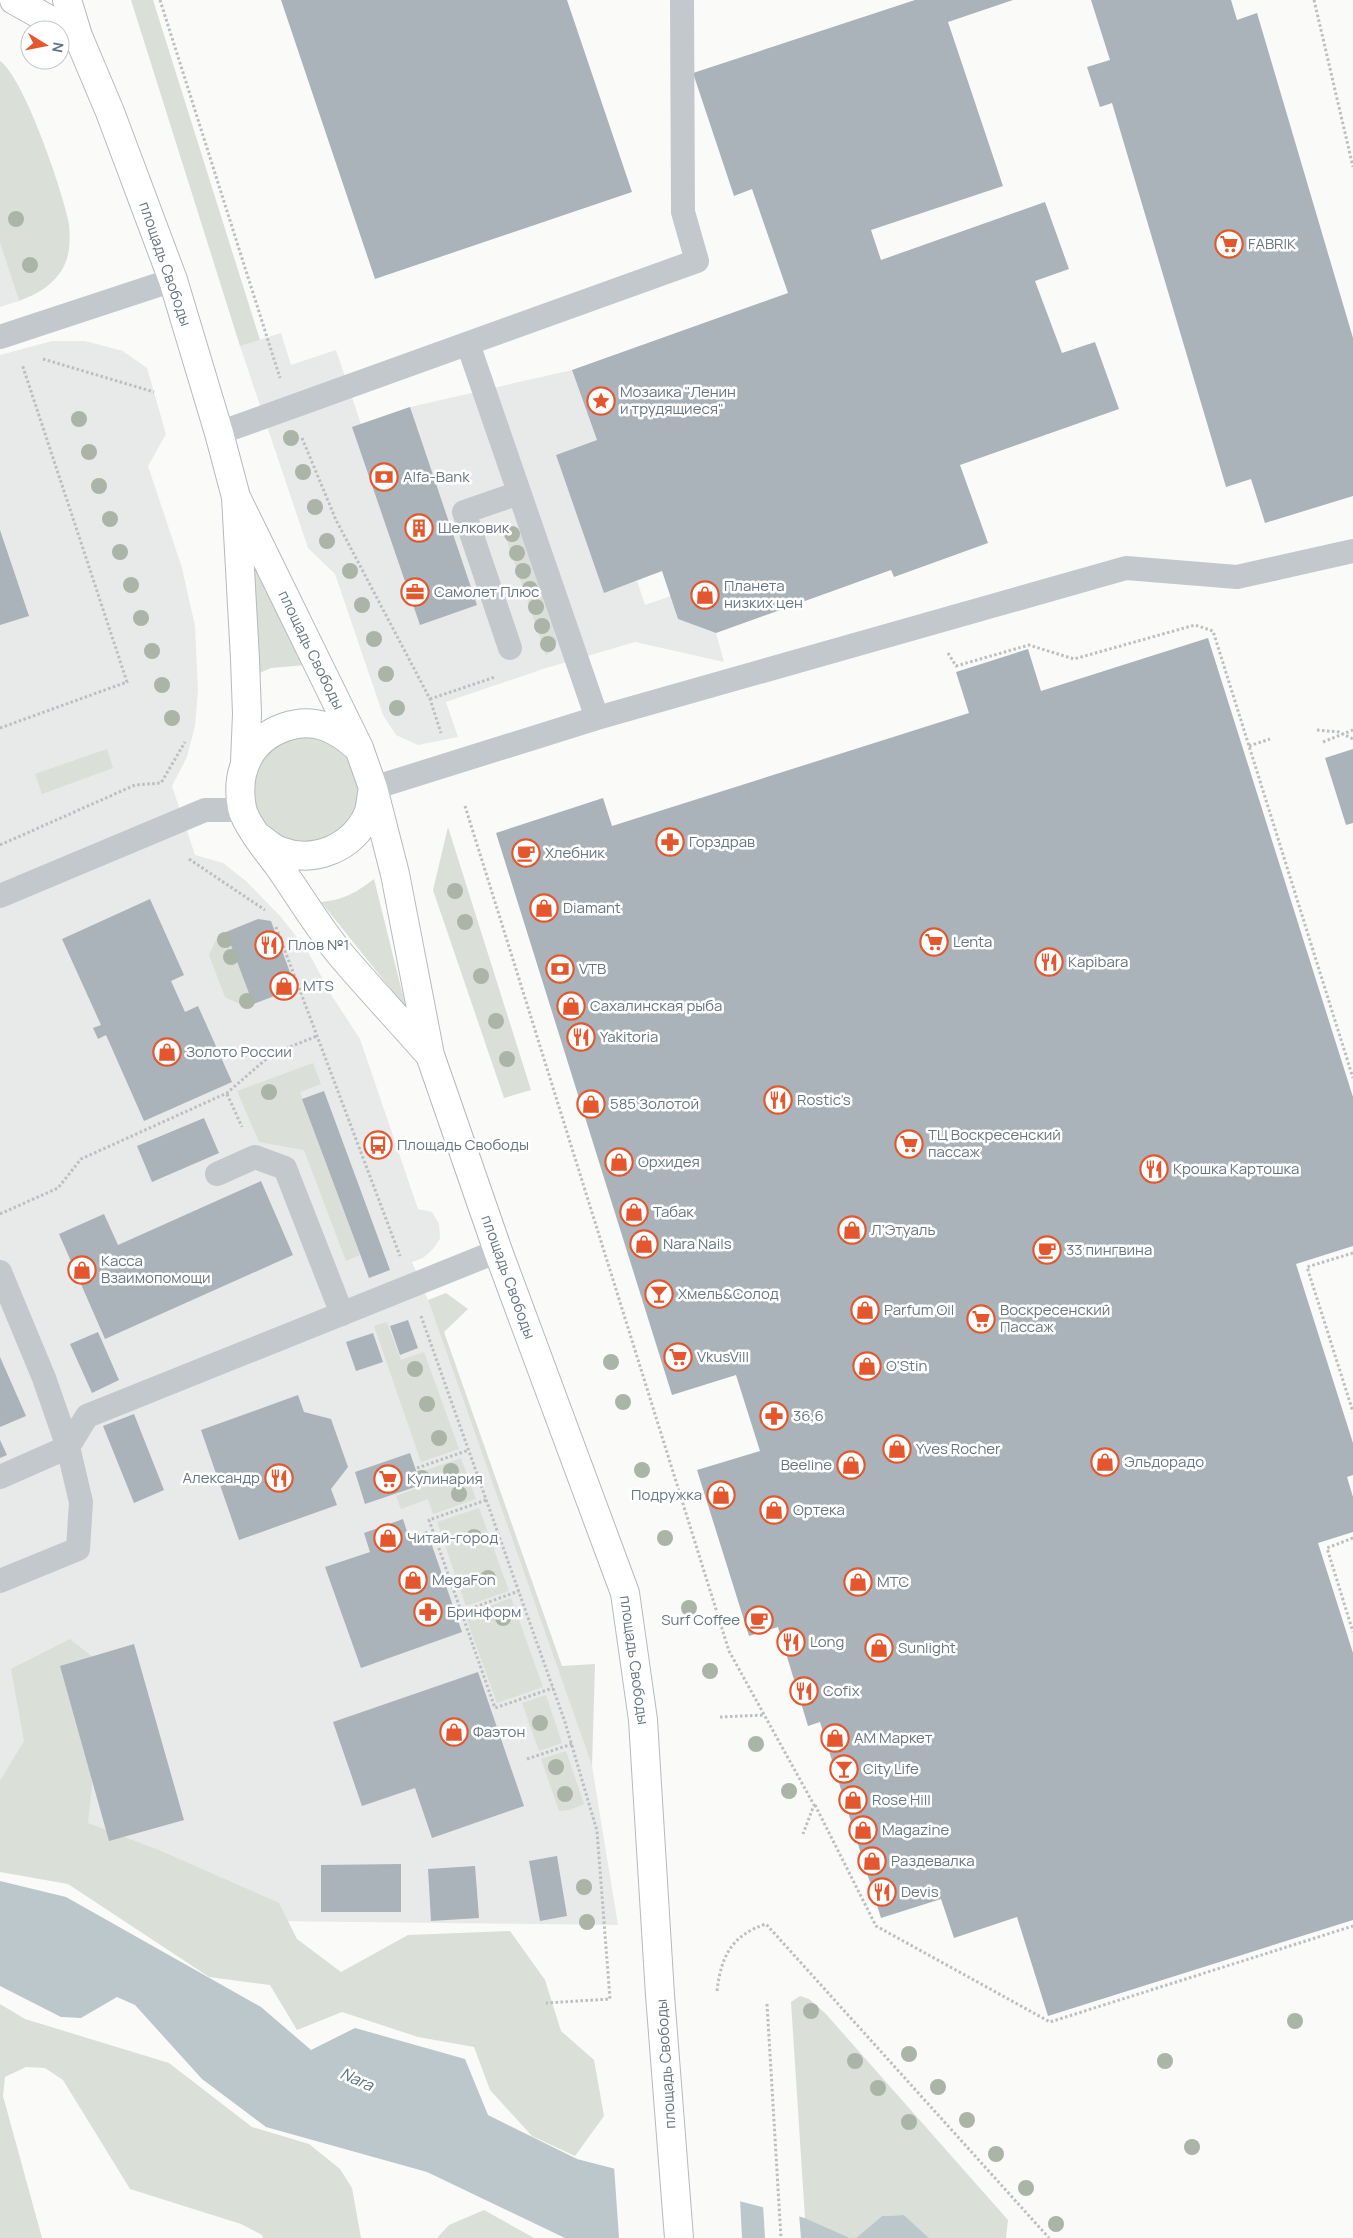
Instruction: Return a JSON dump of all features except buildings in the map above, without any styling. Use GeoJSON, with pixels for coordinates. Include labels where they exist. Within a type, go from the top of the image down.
{"type":"FeatureCollection","features":[{"type":"Feature","properties":{"kind":"main road"},"geometry":{"type":"LineString","coordinates":[[14,0],[78,36]]}},
{"type":"Feature","properties":{"kind":"main road","name":"площадь Свободы"},"geometry":{"type":"LineString","coordinates":[[67,0],[78,36],[110,112],[173,280],[219,433],[236,497],[359,748],[373,788],[395,874],[430,1055],[498,1251],[625,1593],[643,1720],[660,1995],[679,2238]]}},
{"type":"Feature","properties":{"kind":"main road","name":"площадь Свободы"},"geometry":{"type":"LineString","coordinates":[[236,497],[245,659],[245,762]]}},
{"type":"Feature","properties":{"kind":"main road","name":"площадь Свободы"},"geometry":{"type":"LineString","coordinates":[[359,748],[341,732],[319,724],[295,723],[273,731],[254,747],[245,762],[240,779],[242,810],[257,836],[340,953],[430,1055]]}},
{"type":"Feature","properties":{"kind":"main road","name":"площадь Свободы"},"geometry":{"type":"LineString","coordinates":[[257,836],[279,851],[306,857],[332,851],[354,836],[368,814],[373,788]]}},
{"type":"Feature","properties":{"kind":"lane"},"geometry":{"type":"LineString","coordinates":[[219,433],[697,261],[683,212],[682,0]]}},
{"type":"Feature","properties":{"kind":"lane"},"geometry":{"type":"LineString","coordinates":[[0,337],[173,280]]}},
{"type":"Feature","properties":{"kind":"lane"},"geometry":{"type":"LineString","coordinates":[[468,344],[597,718]]}},
{"type":"Feature","properties":{"kind":"lane"},"geometry":{"type":"LineString","coordinates":[[510,648],[464,512],[520,493]]}},
{"type":"Feature","properties":{"kind":"lane"},"geometry":{"type":"LineString","coordinates":[[373,788],[597,718],[1126,568],[1237,577],[1353,551]]}},
{"type":"Feature","properties":{"kind":"lane"},"geometry":{"type":"LineString","coordinates":[[0,896],[206,810],[242,810]]}},
{"type":"Feature","properties":{"kind":"lane"},"geometry":{"type":"LineString","coordinates":[[217,1174],[255,1157],[285,1168],[342,1314]]}},
{"type":"Feature","properties":{"kind":"lane"},"geometry":{"type":"LineString","coordinates":[[0,1477],[68,1447],[87,1416],[498,1251]]}},
{"type":"Feature","properties":{"kind":"lane"},"geometry":{"type":"LineString","coordinates":[[0,1272],[44,1378],[68,1447],[81,1502],[78,1549],[0,1581]]}},
{"type":"Feature","properties":{"kind":"path"},"geometry":{"type":"LineString","coordinates":[[160,0],[289,408],[336,520],[430,699],[443,740]]}},
{"type":"Feature","properties":{"kind":"path"},"geometry":{"type":"LineString","coordinates":[[1314,0],[1353,167]]}},
{"type":"Feature","properties":{"kind":"path"},"geometry":{"type":"LineString","coordinates":[[36,357],[154,392]]}},
{"type":"Feature","properties":{"kind":"path"},"geometry":{"type":"LineString","coordinates":[[0,728],[127,682],[21,360]]}},
{"type":"Feature","properties":{"kind":"path"},"geometry":{"type":"LineString","coordinates":[[956,666],[1029,645],[1074,659],[1195,625],[1213,631],[1353,1078]]}},
{"type":"Feature","properties":{"kind":"path"},"geometry":{"type":"LineString","coordinates":[[1317,730],[1344,734],[1353,739]]}},
{"type":"Feature","properties":{"kind":"path"},"geometry":{"type":"LineString","coordinates":[[1322,742],[1353,730]]}},
{"type":"Feature","properties":{"kind":"path"},"geometry":{"type":"LineString","coordinates":[[1249,746],[1270,739]]}},
{"type":"Feature","properties":{"kind":"path"},"geometry":{"type":"LineString","coordinates":[[0,845],[135,785],[160,783],[185,742]]}},
{"type":"Feature","properties":{"kind":"path"},"geometry":{"type":"LineString","coordinates":[[465,806],[729,1651],[814,1805],[876,1926],[1050,2022],[1353,1926]]}},
{"type":"Feature","properties":{"kind":"path"},"geometry":{"type":"LineString","coordinates":[[189,859],[271,914]]}},
{"type":"Feature","properties":{"kind":"path"},"geometry":{"type":"LineString","coordinates":[[275,923],[411,1286],[553,1688],[572,1744],[597,1831],[610,1999],[546,2003]]}},
{"type":"Feature","properties":{"kind":"path"},"geometry":{"type":"LineString","coordinates":[[0,1214],[58,1188],[81,1159],[227,1093],[272,1054],[316,1036]]}},
{"type":"Feature","properties":{"kind":"path"},"geometry":{"type":"LineString","coordinates":[[1353,1253],[1307,1267],[1353,1412]]}},
{"type":"Feature","properties":{"kind":"path"},"geometry":{"type":"LineString","coordinates":[[417,1468],[469,1450]]}},
{"type":"Feature","properties":{"kind":"path"},"geometry":{"type":"LineString","coordinates":[[486,1500],[429,1520],[495,1708],[553,1688]]}},
{"type":"Feature","properties":{"kind":"path"},"geometry":{"type":"LineString","coordinates":[[1353,1538],[1327,1548],[1353,1632]]}},
{"type":"Feature","properties":{"kind":"path"},"geometry":{"type":"LineString","coordinates":[[461,1612],[519,1591]]}},
{"type":"Feature","properties":{"kind":"path"},"geometry":{"type":"LineString","coordinates":[[720,1717],[765,1715]]}},
{"type":"Feature","properties":{"kind":"path"},"geometry":{"type":"LineString","coordinates":[[528,1759],[572,1744]]}},
{"type":"Feature","properties":{"kind":"path"},"geometry":{"type":"LineString","coordinates":[[803,1834],[814,1805]]}},
{"type":"Feature","properties":{"kind":"path"},"geometry":{"type":"LineString","coordinates":[[717,1991],[719,1975],[725,1957],[737,1938],[750,1929],[766,1924],[1049,2238]]}},
{"type":"Feature","properties":{"kind":"path"},"geometry":{"type":"LineString","coordinates":[[767,2004],[782,2238]]}},
{"type":"Feature","properties":{"kind":"shaded area"},"geometry":{"type":"Polygon","coordinates":[[[131,0],[153,0],[260,340],[240,346],[131,0]]]}},
{"type":"Feature","properties":{"kind":"shaded area"},"geometry":{"type":"Polygon","coordinates":[[[0,61],[10,71],[20,88],[40,134],[64,204],[69,230],[67,259],[58,276],[44,288],[19,301],[0,243],[0,61]]]}},
{"type":"Feature","properties":{"kind":"shaded area"},"geometry":{"type":"Polygon","coordinates":[[[0,243],[19,301],[0,307],[0,243]]]}},
{"type":"Feature","properties":{"kind":"shaded area"},"geometry":{"type":"Polygon","coordinates":[[[281,333],[291,365],[336,350],[361,424],[410,407],[572,370],[597,440],[556,455],[604,592],[637,581],[645,605],[671,596],[678,619],[716,633],[724,662],[635,642],[543,669],[446,702],[458,737],[418,745],[396,735],[383,715],[335,574],[308,548],[240,346],[281,333]]]}},
{"type":"Feature","properties":{"kind":"shaded area"},"geometry":{"type":"Polygon","coordinates":[[[52,341],[85,341],[123,351],[147,368],[166,434],[148,466],[182,568],[195,626],[198,690],[195,726],[187,757],[172,786],[195,855],[223,863],[246,881],[281,917],[307,950],[332,996],[360,1039],[418,1209],[432,1212],[439,1224],[440,1239],[433,1249],[423,1258],[412,1262],[428,1300],[592,1766],[618,1925],[268,1921],[0,1814],[0,355],[52,341]]]}},
{"type":"Feature","properties":{"kind":"shaded area"},"geometry":{"type":"Polygon","coordinates":[[[503,529],[513,529],[521,532],[557,641],[554,649],[546,655],[503,529]]]}},
{"type":"Feature","properties":{"kind":"shaded area"},"geometry":{"type":"Polygon","coordinates":[[[251,553],[306,665],[271,668],[255,675],[251,553]]]}},
{"type":"Feature","properties":{"kind":"shaded area"},"geometry":{"type":"Polygon","coordinates":[[[306,736],[326,740],[344,751],[355,769],[359,789],[355,809],[344,827],[326,838],[306,842],[286,838],[268,827],[257,809],[253,789],[257,769],[268,751],[286,740],[306,736]]]}},
{"type":"Feature","properties":{"kind":"shaded area"},"geometry":{"type":"Polygon","coordinates":[[[107,749],[113,768],[42,794],[35,774],[107,749]]]}},
{"type":"Feature","properties":{"kind":"shaded area"},"geometry":{"type":"Polygon","coordinates":[[[448,827],[531,1090],[504,1098],[433,890],[448,827]]]}},
{"type":"Feature","properties":{"kind":"shaded area"},"geometry":{"type":"Polygon","coordinates":[[[374,879],[406,1008],[321,902],[336,900],[349,895],[374,879]]]}},
{"type":"Feature","properties":{"kind":"shaded area"},"geometry":{"type":"Polygon","coordinates":[[[226,932],[253,1004],[246,1007],[225,997],[209,955],[219,934],[226,932]]]}},
{"type":"Feature","properties":{"kind":"shaded area"},"geometry":{"type":"Polygon","coordinates":[[[313,1063],[321,1084],[300,1092],[360,1255],[346,1261],[304,1150],[259,1142],[237,1091],[313,1063]]]}},
{"type":"Feature","properties":{"kind":"shaded area"},"geometry":{"type":"Polygon","coordinates":[[[446,1293],[468,1309],[444,1332],[562,1666],[595,1664],[592,1766],[428,1300],[446,1293]]]}},
{"type":"Feature","properties":{"kind":"shaded area"},"geometry":{"type":"Polygon","coordinates":[[[387,1322],[401,1360],[424,1352],[459,1449],[421,1462],[374,1326],[387,1322]]]}},
{"type":"Feature","properties":{"kind":"shaded area"},"geometry":{"type":"Polygon","coordinates":[[[461,1458],[476,1499],[433,1514],[428,1499],[401,1509],[396,1496],[428,1484],[424,1471],[461,1458]]]}},
{"type":"Feature","properties":{"kind":"shaded area"},"geometry":{"type":"Polygon","coordinates":[[[479,1508],[509,1591],[466,1606],[437,1522],[479,1508]]]}},
{"type":"Feature","properties":{"kind":"shaded area"},"geometry":{"type":"Polygon","coordinates":[[[511,1598],[543,1687],[497,1703],[465,1615],[511,1598]]]}},
{"type":"Feature","properties":{"kind":"shaded area"},"geometry":{"type":"Polygon","coordinates":[[[70,1639],[109,1670],[97,1739],[88,1823],[161,1851],[279,1903],[297,1939],[341,1972],[408,1935],[510,1931],[545,1980],[561,2031],[594,2060],[604,2116],[575,2156],[532,2136],[490,2090],[474,2047],[418,2037],[342,2012],[297,2030],[270,1985],[209,1977],[68,1884],[0,1872],[0,1781],[24,1741],[11,1669],[70,1639]]]}},
{"type":"Feature","properties":{"kind":"shaded area"},"geometry":{"type":"Polygon","coordinates":[[[546,1695],[562,1743],[539,1751],[522,1703],[546,1695]]]}},
{"type":"Feature","properties":{"kind":"shaded area"},"geometry":{"type":"Polygon","coordinates":[[[566,1751],[584,1804],[570,1810],[559,1811],[541,1759],[566,1751]]]}},
{"type":"Feature","properties":{"kind":"shaded area"},"geometry":{"type":"Polygon","coordinates":[[[800,1996],[809,1999],[825,2013],[1008,2220],[1006,2238],[929,2238],[904,2215],[882,2216],[856,2238],[850,2238],[805,2218],[791,2002],[800,1996]]]}},
{"type":"Feature","properties":{"kind":"shaded area"},"geometry":{"type":"Polygon","coordinates":[[[0,2004],[25,2019],[169,2063],[252,2127],[309,2144],[340,2169],[352,2188],[361,2238],[263,2238],[262,2235],[241,2224],[130,2189],[63,2080],[45,2068],[26,2067],[5,2077],[3,2096],[42,2238],[0,2238],[0,2004]]]}},
{"type":"Feature","properties":{"kind":"shaded area"},"geometry":{"type":"Polygon","coordinates":[[[484,2210],[534,2238],[437,2238],[449,2225],[484,2210]]]}},
{"type":"Feature","properties":{"kind":"water","name":"Nara"},"geometry":{"type":"Polygon","coordinates":[[[0,1881],[66,1897],[261,2007],[311,2050],[355,2028],[465,2059],[488,2115],[577,2159],[805,2218],[850,2238],[565,2238],[427,2172],[266,2127],[202,2079],[135,2005],[117,1997],[81,2018],[61,2017],[0,1986],[0,1881]]]}},
{"type":"Feature","properties":{"kind":"water"},"geometry":{"type":"Polygon","coordinates":[[[904,2215],[929,2238],[856,2238],[882,2216],[904,2215]]]}},
{"type":"Feature","properties":{"kind":"pier"},"geometry":{"type":"Polygon","coordinates":[[[614,2166],[740,2199],[742,2238],[619,2238],[614,2166]]]}},
{"type":"Feature","properties":{"kind":"pier"},"geometry":{"type":"Polygon","coordinates":[[[763,2205],[799,2214],[801,2238],[765,2238],[763,2205]]]}},
{"type":"Feature","properties":{"kind":"place","name":"FABRIK"},"geometry":{"type":"Point","coordinates":[1229,244]}},
{"type":"Feature","properties":{"kind":"place","name":"Мозаика \"Ленин и трудящиеся\""},"geometry":{"type":"Point","coordinates":[601,401]}},
{"type":"Feature","properties":{"kind":"place","name":"Alfa-Bank"},"geometry":{"type":"Point","coordinates":[384,477]}},
{"type":"Feature","properties":{"kind":"place","name":"Шелковик"},"geometry":{"type":"Point","coordinates":[419,528]}},
{"type":"Feature","properties":{"kind":"place","name":"Самолет Плюс"},"geometry":{"type":"Point","coordinates":[415,592]}},
{"type":"Feature","properties":{"kind":"place","name":"Планета низких цен"},"geometry":{"type":"Point","coordinates":[705,595]}},
{"type":"Feature","properties":{"kind":"place","name":"Горздрав"},"geometry":{"type":"Point","coordinates":[670,842]}},
{"type":"Feature","properties":{"kind":"place","name":"Хлебник"},"geometry":{"type":"Point","coordinates":[526,853]}},
{"type":"Feature","properties":{"kind":"place","name":"Diamant"},"geometry":{"type":"Point","coordinates":[544,908]}},
{"type":"Feature","properties":{"kind":"place","name":"Lenta"},"geometry":{"type":"Point","coordinates":[934,942]}},
{"type":"Feature","properties":{"kind":"place","name":"Плов №1"},"geometry":{"type":"Point","coordinates":[269,945]}},
{"type":"Feature","properties":{"kind":"place","name":"Kapibara"},"geometry":{"type":"Point","coordinates":[1049,962]}},
{"type":"Feature","properties":{"kind":"place","name":"VTB"},"geometry":{"type":"Point","coordinates":[560,969]}},
{"type":"Feature","properties":{"kind":"place","name":"MTS"},"geometry":{"type":"Point","coordinates":[284,986]}},
{"type":"Feature","properties":{"kind":"place","name":"Сахалинская рыба"},"geometry":{"type":"Point","coordinates":[571,1006]}},
{"type":"Feature","properties":{"kind":"place","name":"Yakitoria"},"geometry":{"type":"Point","coordinates":[581,1037]}},
{"type":"Feature","properties":{"kind":"place","name":"Золото России"},"geometry":{"type":"Point","coordinates":[167,1052]}},
{"type":"Feature","properties":{"kind":"place","name":"Rostic's"},"geometry":{"type":"Point","coordinates":[778,1100]}},
{"type":"Feature","properties":{"kind":"place","name":"585 Золотой"},"geometry":{"type":"Point","coordinates":[591,1104]}},
{"type":"Feature","properties":{"kind":"place","name":"ТЦ Воскресенский пассаж"},"geometry":{"type":"Point","coordinates":[909,1144]}},
{"type":"Feature","properties":{"kind":"place","name":"Площадь Свободы"},"geometry":{"type":"Point","coordinates":[378,1145]}},
{"type":"Feature","properties":{"kind":"place","name":"Орхидея"},"geometry":{"type":"Point","coordinates":[619,1162]}},
{"type":"Feature","properties":{"kind":"place","name":"Крошка Картошка"},"geometry":{"type":"Point","coordinates":[1154,1169]}},
{"type":"Feature","properties":{"kind":"place","name":"Табак"},"geometry":{"type":"Point","coordinates":[634,1212]}},
{"type":"Feature","properties":{"kind":"place","name":"Л’Этуаль"},"geometry":{"type":"Point","coordinates":[852,1230]}},
{"type":"Feature","properties":{"kind":"place","name":"Nara Nails"},"geometry":{"type":"Point","coordinates":[644,1244]}},
{"type":"Feature","properties":{"kind":"place","name":"33 пингвина"},"geometry":{"type":"Point","coordinates":[1047,1250]}},
{"type":"Feature","properties":{"kind":"place","name":"Касса Взаимопомощи"},"geometry":{"type":"Point","coordinates":[82,1270]}},
{"type":"Feature","properties":{"kind":"place","name":"Хмель&Солод"},"geometry":{"type":"Point","coordinates":[659,1294]}},
{"type":"Feature","properties":{"kind":"place","name":"Parfum Oil"},"geometry":{"type":"Point","coordinates":[865,1310]}},
{"type":"Feature","properties":{"kind":"place","name":"Воскресенский Пассаж"},"geometry":{"type":"Point","coordinates":[981,1319]}},
{"type":"Feature","properties":{"kind":"place","name":"VkusVill"},"geometry":{"type":"Point","coordinates":[678,1357]}},
{"type":"Feature","properties":{"kind":"place","name":"O'Stin"},"geometry":{"type":"Point","coordinates":[867,1366]}},
{"type":"Feature","properties":{"kind":"place","name":"36,6"},"geometry":{"type":"Point","coordinates":[774,1416]}},
{"type":"Feature","properties":{"kind":"place","name":"Yves Rocher"},"geometry":{"type":"Point","coordinates":[897,1449]}},
{"type":"Feature","properties":{"kind":"place","name":"Эльдорадо"},"geometry":{"type":"Point","coordinates":[1105,1462]}},
{"type":"Feature","properties":{"kind":"place","name":"Beeline"},"geometry":{"type":"Point","coordinates":[851,1465]}},
{"type":"Feature","properties":{"kind":"place","name":"Александр"},"geometry":{"type":"Point","coordinates":[279,1478]}},
{"type":"Feature","properties":{"kind":"place","name":"Кулинария"},"geometry":{"type":"Point","coordinates":[388,1479]}},
{"type":"Feature","properties":{"kind":"place","name":"Подружка"},"geometry":{"type":"Point","coordinates":[721,1495]}},
{"type":"Feature","properties":{"kind":"place","name":"Ортека"},"geometry":{"type":"Point","coordinates":[774,1510]}},
{"type":"Feature","properties":{"kind":"place","name":"Читай-город"},"geometry":{"type":"Point","coordinates":[388,1538]}},
{"type":"Feature","properties":{"kind":"place","name":"MegaFon"},"geometry":{"type":"Point","coordinates":[413,1580]}},
{"type":"Feature","properties":{"kind":"place","name":"МТС"},"geometry":{"type":"Point","coordinates":[858,1582]}},
{"type":"Feature","properties":{"kind":"place","name":"Бринформ"},"geometry":{"type":"Point","coordinates":[428,1612]}},
{"type":"Feature","properties":{"kind":"place","name":"Surf Coffee"},"geometry":{"type":"Point","coordinates":[759,1620]}},
{"type":"Feature","properties":{"kind":"place","name":"Long"},"geometry":{"type":"Point","coordinates":[791,1642]}},
{"type":"Feature","properties":{"kind":"place","name":"Sunlight"},"geometry":{"type":"Point","coordinates":[879,1648]}},
{"type":"Feature","properties":{"kind":"place","name":"Cofix"},"geometry":{"type":"Point","coordinates":[804,1691]}},
{"type":"Feature","properties":{"kind":"place","name":"Фаэтон"},"geometry":{"type":"Point","coordinates":[454,1732]}},
{"type":"Feature","properties":{"kind":"place","name":"АМ Маркет"},"geometry":{"type":"Point","coordinates":[835,1738]}},
{"type":"Feature","properties":{"kind":"place","name":"City Life"},"geometry":{"type":"Point","coordinates":[844,1769]}},
{"type":"Feature","properties":{"kind":"place","name":"Rose Hill"},"geometry":{"type":"Point","coordinates":[853,1800]}},
{"type":"Feature","properties":{"kind":"place","name":"Magazine"},"geometry":{"type":"Point","coordinates":[863,1830]}},
{"type":"Feature","properties":{"kind":"place","name":"Раздевалка"},"geometry":{"type":"Point","coordinates":[872,1861]}},
{"type":"Feature","properties":{"kind":"place","name":"Devis"},"geometry":{"type":"Point","coordinates":[882,1892]}}]}
